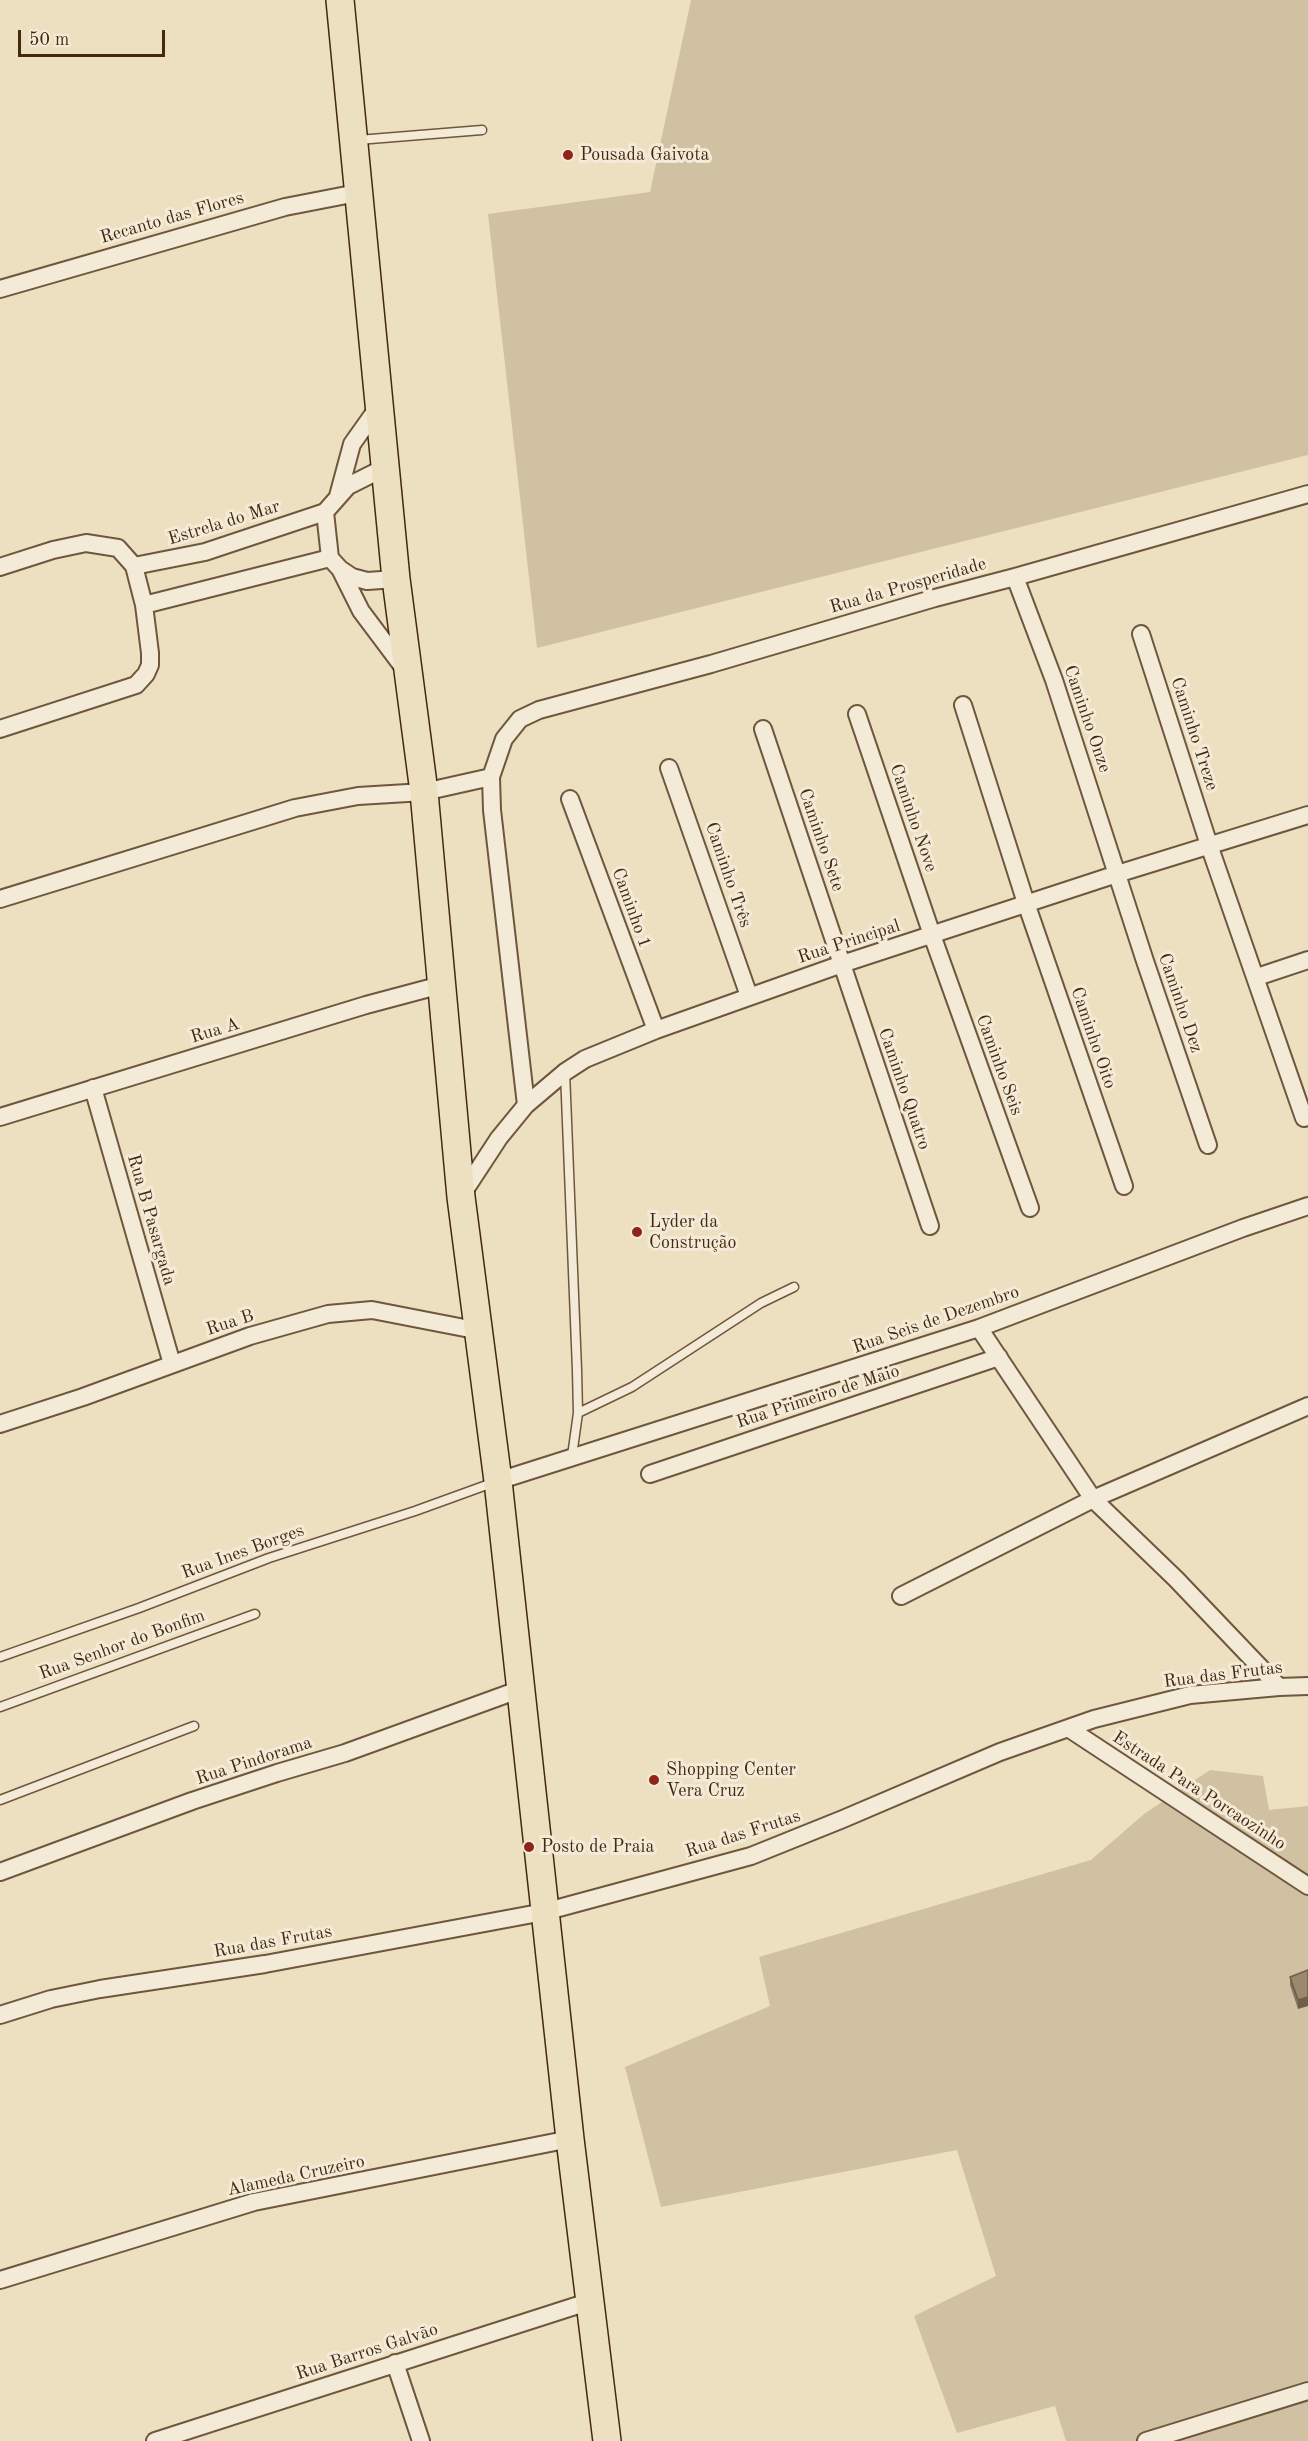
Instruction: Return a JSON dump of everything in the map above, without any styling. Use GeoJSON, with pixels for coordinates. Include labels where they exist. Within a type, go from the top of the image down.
{"type":"FeatureCollection","features":[{"type":"Feature","properties":{"kind":"main road"},"geometry":{"type":"LineString","coordinates":[[340,0],[396,579],[424,792],[460,1197],[480,1331],[498,1480],[544,1912],[607,2441]]}},
{"type":"Feature","properties":{"kind":"street","name":"Recanto das Flores"},"geometry":{"type":"LineString","coordinates":[[0,289],[285,207],[357,193]]}},
{"type":"Feature","properties":{"kind":"street"},"geometry":{"type":"LineString","coordinates":[[337,498],[352,444],[379,406]]}},
{"type":"Feature","properties":{"kind":"street"},"geometry":{"type":"LineString","coordinates":[[386,467],[348,486],[325,512],[335,563],[361,611],[407,673]]}},
{"type":"Feature","properties":{"kind":"street","name":"Rua da Prosperidade"},"geometry":{"type":"LineString","coordinates":[[491,777],[504,739],[520,719],[539,710],[711,664],[935,598],[1308,494]]}},
{"type":"Feature","properties":{"kind":"street","name":"Estrela do Mar"},"geometry":{"type":"LineString","coordinates":[[134,566],[205,552],[325,512]]}},
{"type":"Feature","properties":{"kind":"street"},"geometry":{"type":"LineString","coordinates":[[0,567],[53,550],[86,543],[105,544],[118,548],[134,566],[144,605],[150,665],[146,674],[136,685],[0,729]]}},
{"type":"Feature","properties":{"kind":"street"},"geometry":{"type":"LineString","coordinates":[[335,563],[352,577],[367,581],[396,579]]}},
{"type":"Feature","properties":{"kind":"street"},"geometry":{"type":"LineString","coordinates":[[144,605],[335,563]]}},
{"type":"Feature","properties":{"kind":"street","name":"Caminho Onze"},"geometry":{"type":"LineString","coordinates":[[1015,577],[1054,680],[1118,874]]}},
{"type":"Feature","properties":{"kind":"street","name":"Caminho Treze"},"geometry":{"type":"LineString","coordinates":[[1141,634],[1209,845],[1257,976],[1304,1118]]}},
{"type":"Feature","properties":{"kind":"street","name":"Caminho Oito"},"geometry":{"type":"LineString","coordinates":[[963,705],[1026,903],[1124,1186]]}},
{"type":"Feature","properties":{"kind":"street","name":"Caminho Nove"},"geometry":{"type":"LineString","coordinates":[[858,714],[932,935]]}},
{"type":"Feature","properties":{"kind":"street","name":"Caminho Sete"},"geometry":{"type":"LineString","coordinates":[[763,729],[842,964]]}},
{"type":"Feature","properties":{"kind":"street","name":"Caminho Três"},"geometry":{"type":"LineString","coordinates":[[669,768],[749,996]]}},
{"type":"Feature","properties":{"kind":"street"},"geometry":{"type":"LineString","coordinates":[[0,899],[295,808],[358,796],[424,792],[491,777],[492,810],[526,1105]]}},
{"type":"Feature","properties":{"kind":"street","name":"Caminho 1"},"geometry":{"type":"LineString","coordinates":[[570,799],[656,1030]]}},
{"type":"Feature","properties":{"kind":"street","name":"Rua Principal"},"geometry":{"type":"LineString","coordinates":[[460,1197],[499,1138],[526,1105],[565,1072],[585,1059],[656,1030],[842,964],[1026,903],[1308,815]]}},
{"type":"Feature","properties":{"kind":"street","name":"Caminho Dez"},"geometry":{"type":"LineString","coordinates":[[1118,874],[1208,1145]]}},
{"type":"Feature","properties":{"kind":"street","name":"Caminho Seis"},"geometry":{"type":"LineString","coordinates":[[932,935],[1030,1208]]}},
{"type":"Feature","properties":{"kind":"street"},"geometry":{"type":"LineString","coordinates":[[1257,976],[1308,960]]}},
{"type":"Feature","properties":{"kind":"street","name":"Caminho Quatro"},"geometry":{"type":"LineString","coordinates":[[842,964],[930,1226]]}},
{"type":"Feature","properties":{"kind":"street","name":"Rua A"},"geometry":{"type":"LineString","coordinates":[[0,1117],[441,985]]}},
{"type":"Feature","properties":{"kind":"street","name":"Rua B Pasargada"},"geometry":{"type":"LineString","coordinates":[[93,1088],[172,1364]]}},
{"type":"Feature","properties":{"kind":"street","name":"Rua Seis de Dezembro"},"geometry":{"type":"LineString","coordinates":[[498,1480],[979,1328],[1243,1228],[1308,1206]]}},
{"type":"Feature","properties":{"kind":"street","name":"Rua B"},"geometry":{"type":"LineString","coordinates":[[0,1424],[83,1397],[250,1336],[328,1314],[372,1310],[480,1331]]}},
{"type":"Feature","properties":{"kind":"street"},"geometry":{"type":"LineString","coordinates":[[979,1328],[1093,1499],[1176,1579],[1278,1687]]}},
{"type":"Feature","properties":{"kind":"street","name":"Rua Primeiro de Maio"},"geometry":{"type":"LineString","coordinates":[[650,1474],[999,1357]]}},
{"type":"Feature","properties":{"kind":"street"},"geometry":{"type":"LineString","coordinates":[[901,1596],[1093,1499],[1308,1406]]}},
{"type":"Feature","properties":{"kind":"street","name":"Rua das Frutas"},"geometry":{"type":"LineString","coordinates":[[0,2015],[51,1999],[100,1989],[265,1964],[544,1912],[751,1856],[1000,1752],[1094,1719],[1190,1695],[1308,1686]]}},
{"type":"Feature","properties":{"kind":"street","name":"Rua Pindorama"},"geometry":{"type":"LineString","coordinates":[[0,1872],[192,1801],[345,1753],[521,1689]]}},
{"type":"Feature","properties":{"kind":"street","name":"Estrada Para Porcaozinho"},"geometry":{"type":"LineString","coordinates":[[1068,1728],[1308,1886]]}},
{"type":"Feature","properties":{"kind":"street","name":"Alameda Cruzeiro"},"geometry":{"type":"LineString","coordinates":[[0,2280],[254,2202],[570,2139]]}},
{"type":"Feature","properties":{"kind":"street","name":"Rua Barros Galvão"},"geometry":{"type":"LineString","coordinates":[[154,2441],[591,2301]]}},
{"type":"Feature","properties":{"kind":"street"},"geometry":{"type":"LineString","coordinates":[[394,2363],[421,2441]]}},
{"type":"Feature","properties":{"kind":"street"},"geometry":{"type":"LineString","coordinates":[[1146,2441],[1308,2391]]}},
{"type":"Feature","properties":{"kind":"lane"},"geometry":{"type":"LineString","coordinates":[[355,141],[482,130]]}},
{"type":"Feature","properties":{"kind":"lane"},"geometry":{"type":"LineString","coordinates":[[565,1072],[578,1413],[572,1456]]}},
{"type":"Feature","properties":{"kind":"lane"},"geometry":{"type":"LineString","coordinates":[[578,1413],[632,1387],[761,1303],[794,1287]]}},
{"type":"Feature","properties":{"kind":"lane","name":"Rua Ines Borges"},"geometry":{"type":"LineString","coordinates":[[0,1657],[139,1608],[270,1558],[416,1511],[498,1480]]}},
{"type":"Feature","properties":{"kind":"lane","name":"Rua Senhor do Bonfim"},"geometry":{"type":"LineString","coordinates":[[0,1707],[255,1614]]}},
{"type":"Feature","properties":{"kind":"lane"},"geometry":{"type":"LineString","coordinates":[[0,1800],[194,1726]]}},
{"type":"Feature","properties":{"kind":"shaded area"},"geometry":{"type":"Polygon","coordinates":[[[691,0],[1308,0],[1308,455],[537,648],[488,214],[650,192],[691,0]]]}},
{"type":"Feature","properties":{"kind":"shaded area"},"geometry":{"type":"Polygon","coordinates":[[[1210,1770],[1263,1776],[1269,1810],[1308,1806],[1308,2441],[1066,2441],[1055,2406],[957,2433],[914,2316],[996,2276],[957,2150],[661,2207],[625,2067],[770,2006],[759,1957],[1091,1860],[1144,1814],[1210,1770]]]}},
{"type":"Feature","properties":{"kind":"building"},"geometry":{"type":"Polygon","coordinates":[[[1308,1970],[1308,1997],[1298,2000],[1290,1977],[1308,1970]]]}},
{"type":"Feature","properties":{"kind":"place","name":"Pousada Gaivota"},"geometry":{"type":"Point","coordinates":[568,155]}},
{"type":"Feature","properties":{"kind":"place","name":"Lyder da Construção"},"geometry":{"type":"Point","coordinates":[637,1232]}},
{"type":"Feature","properties":{"kind":"place","name":"Shopping Center Vera Cruz"},"geometry":{"type":"Point","coordinates":[654,1780]}},
{"type":"Feature","properties":{"kind":"place","name":"Posto de Praia"},"geometry":{"type":"Point","coordinates":[529,1847]}}]}
